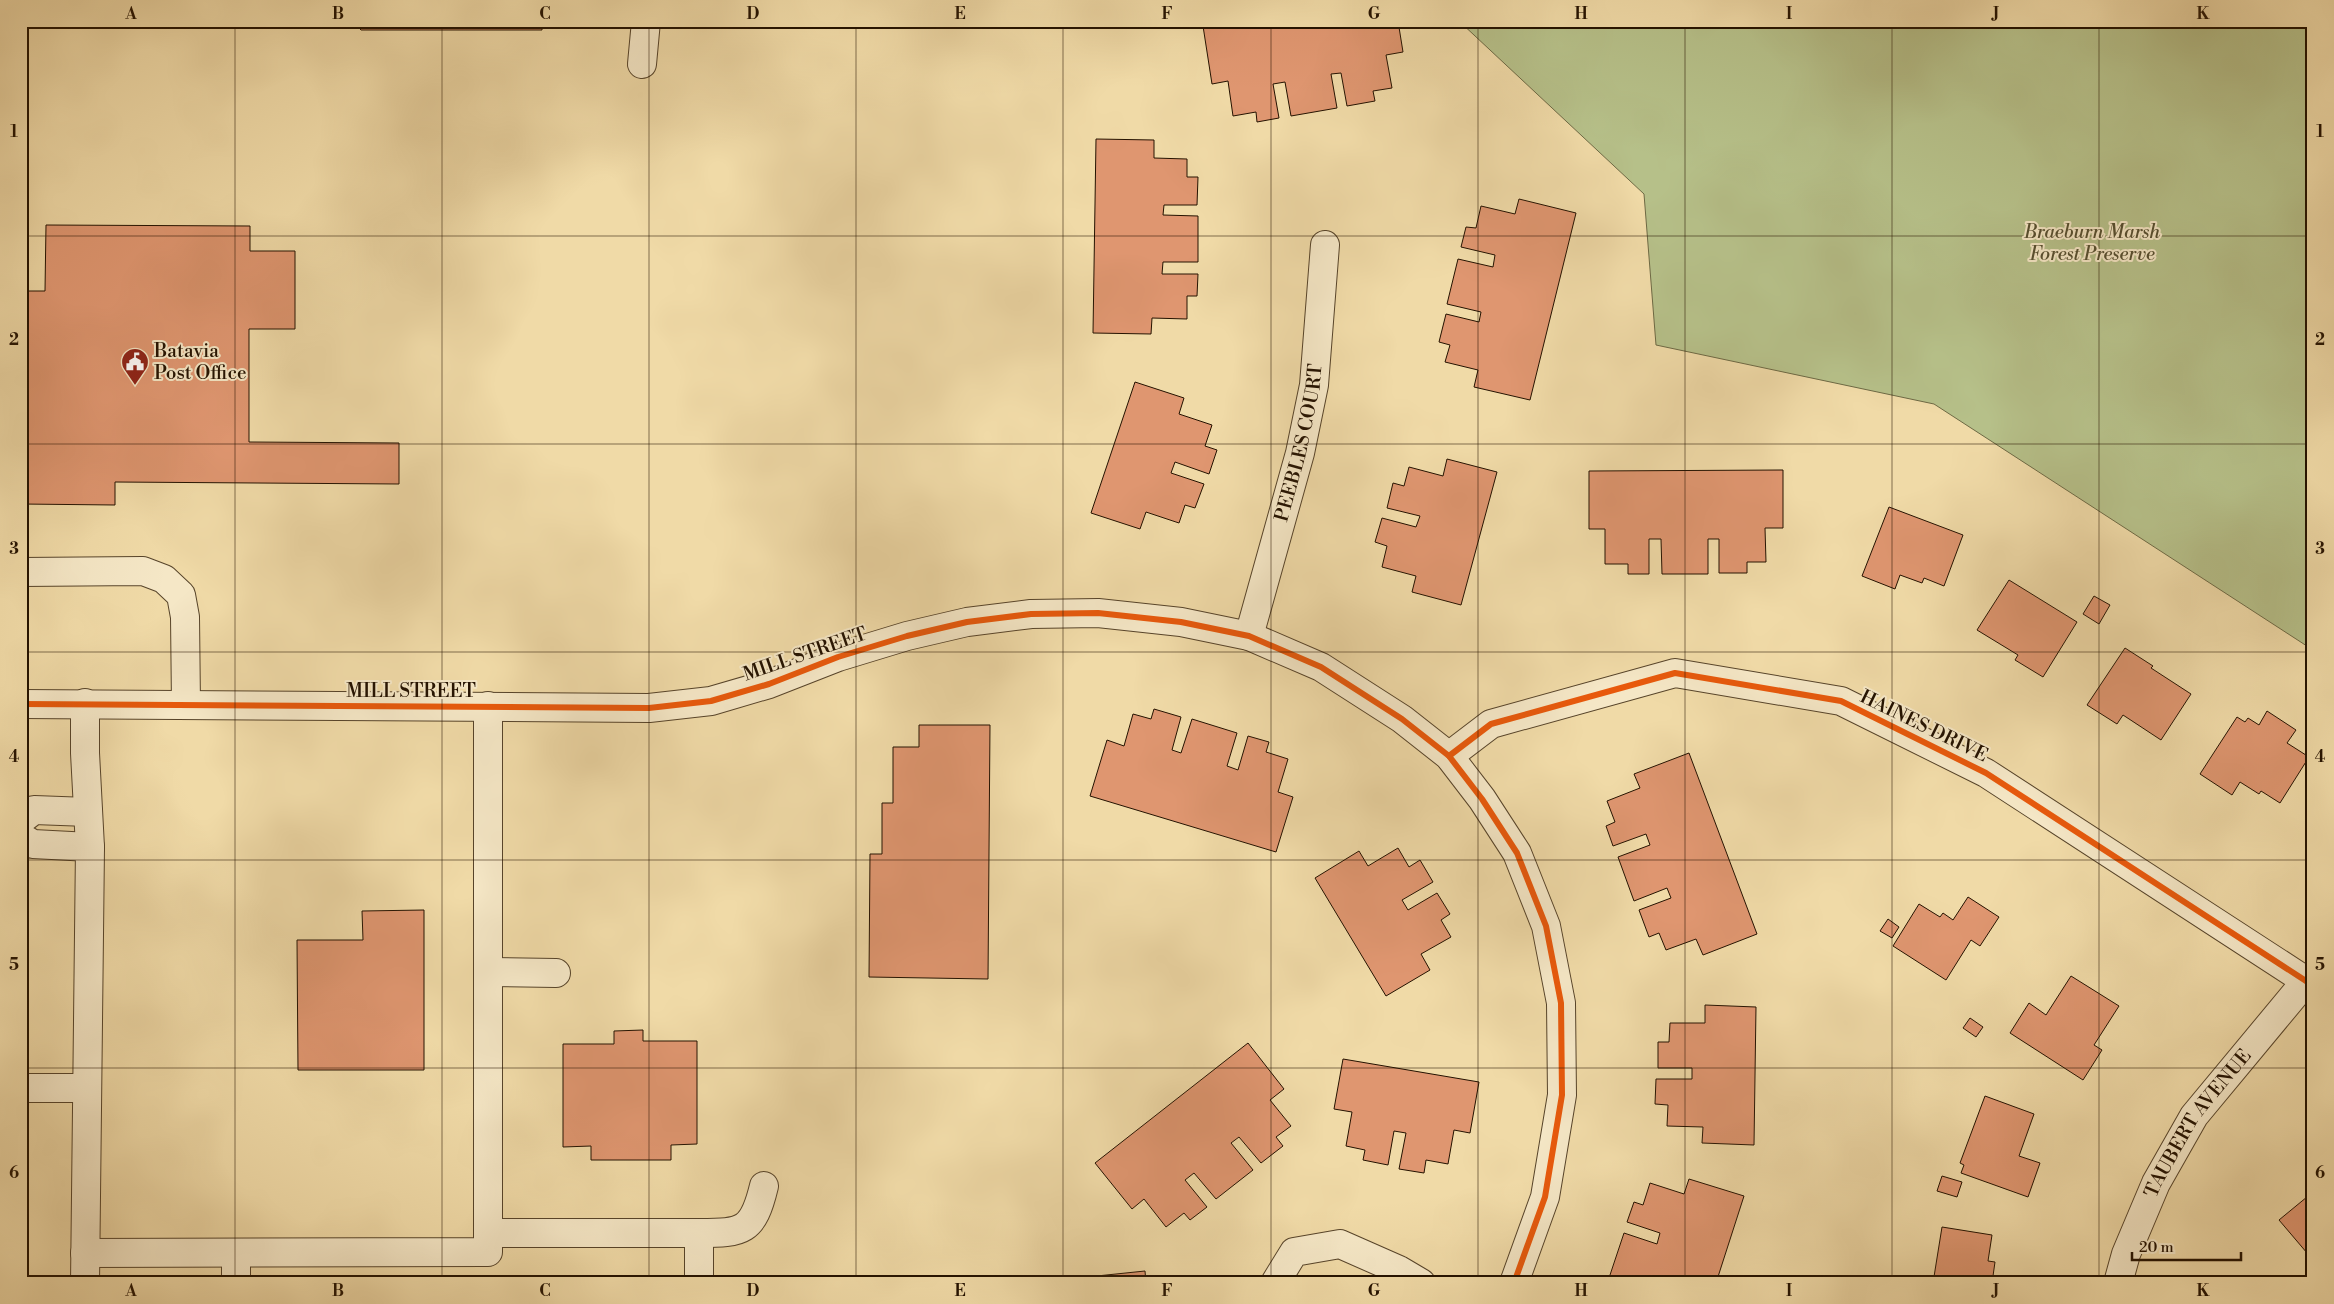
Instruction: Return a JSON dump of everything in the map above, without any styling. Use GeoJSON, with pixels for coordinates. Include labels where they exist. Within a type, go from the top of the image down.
{"type":"FeatureCollection","features":[{"type":"Feature","properties":{"kind":"street"},"geometry":{"type":"LineString","coordinates":[[642,64],[646,21]]}},
{"type":"Feature","properties":{"kind":"street","name":"PEEBLES COURT"},"geometry":{"type":"LineString","coordinates":[[1249,636],[1300,453],[1314,385],[1325,245]]}},
{"type":"Feature","properties":{"kind":"street"},"geometry":{"type":"LineString","coordinates":[[21,572],[143,571],[164,579],[181,595],[185,617],[186,705]]}},
{"type":"Feature","properties":{"kind":"street","name":"MILL STREET"},"geometry":{"type":"LineString","coordinates":[[21,704],[650,708],[711,701],[769,684],[838,658],[907,636],[967,622],[1031,614],[1108,614],[1181,622],[1249,636],[1321,667],[1402,719],[1449,756],[1482,799],[1517,853],[1546,926],[1560,1003],[1562,1095],[1545,1197],[1514,1283]]}},
{"type":"Feature","properties":{"kind":"street","name":"HAINES DRIVE"},"geometry":{"type":"LineString","coordinates":[[1449,756],[1491,724],[1675,673],[1840,701],[1986,773],[2309,984]]}},
{"type":"Feature","properties":{"kind":"street"},"geometry":{"type":"LineString","coordinates":[[85,704],[90,846],[85,1088],[85,1283]]}},
{"type":"Feature","properties":{"kind":"street"},"geometry":{"type":"LineString","coordinates":[[85,1253],[488,1252],[488,706]]}},
{"type":"Feature","properties":{"kind":"street"},"geometry":{"type":"LineString","coordinates":[[21,820],[34,810],[88,812]]}},
{"type":"Feature","properties":{"kind":"street"},"geometry":{"type":"LineString","coordinates":[[21,837],[33,844],[90,846]]}},
{"type":"Feature","properties":{"kind":"street"},"geometry":{"type":"LineString","coordinates":[[488,972],[556,973]]}},
{"type":"Feature","properties":{"kind":"street","name":"TAUBERT AVENUE"},"geometry":{"type":"LineString","coordinates":[[2118,1283],[2126,1254],[2156,1183],[2194,1116],[2309,984]]}},
{"type":"Feature","properties":{"kind":"street"},"geometry":{"type":"LineString","coordinates":[[21,1088],[85,1088]]}},
{"type":"Feature","properties":{"kind":"street"},"geometry":{"type":"LineString","coordinates":[[488,1233],[732,1233],[748,1225],[758,1211],[764,1186]]}},
{"type":"Feature","properties":{"kind":"street"},"geometry":{"type":"LineString","coordinates":[[699,1233],[699,1283]]}},
{"type":"Feature","properties":{"kind":"street"},"geometry":{"type":"LineString","coordinates":[[1275,1283],[1294,1252],[1340,1244],[1399,1270],[1421,1283]]}},
{"type":"Feature","properties":{"kind":"street"},"geometry":{"type":"LineString","coordinates":[[236,1252],[236,1283]]}},
{"type":"Feature","properties":{"kind":"green space","name":"Braeburn Marsh Forest Preserve"},"geometry":{"type":"Polygon","coordinates":[[[1459,21],[2313,21],[2313,650],[1934,404],[1656,345],[1644,194],[1459,21]]]}},
{"type":"Feature","properties":{"kind":"building"},"geometry":{"type":"Polygon","coordinates":[[[358,21],[542,21],[542,30],[361,30],[358,27],[358,21]]]}},
{"type":"Feature","properties":{"kind":"building"},"geometry":{"type":"Polygon","coordinates":[[[1232,21],[1398,21],[1403,52],[1386,55],[1392,88],[1373,91],[1375,101],[1347,106],[1341,73],[1331,74],[1337,108],[1291,116],[1285,82],[1273,84],[1279,118],[1257,122],[1256,112],[1233,116],[1228,81],[1212,84],[1203,26],[1232,21]]]}},
{"type":"Feature","properties":{"kind":"building"},"geometry":{"type":"Polygon","coordinates":[[[1096,139],[1154,140],[1154,158],[1187,159],[1187,177],[1198,177],[1197,205],[1164,205],[1163,215],[1198,216],[1198,262],[1163,262],[1162,274],[1198,274],[1197,296],[1187,296],[1187,319],[1152,318],[1151,334],[1093,333],[1096,139]]]}},
{"type":"Feature","properties":{"kind":"building"},"geometry":{"type":"Polygon","coordinates":[[[1519,199],[1576,213],[1530,400],[1474,387],[1478,370],[1445,362],[1450,345],[1439,342],[1446,314],[1479,322],[1481,312],[1447,304],[1458,259],[1493,267],[1495,255],[1461,247],[1466,227],[1476,228],[1481,206],[1515,214],[1519,199]]]}},
{"type":"Feature","properties":{"kind":"building","name":"Batavia Post Office"},"geometry":{"type":"Polygon","coordinates":[[[46,225],[250,226],[250,251],[295,251],[295,329],[249,329],[249,442],[399,443],[399,484],[115,482],[115,505],[21,504],[21,291],[45,291],[46,225]]]}},
{"type":"Feature","properties":{"kind":"building"},"geometry":{"type":"Polygon","coordinates":[[[1135,382],[1184,398],[1179,414],[1212,425],[1205,446],[1217,450],[1209,474],[1175,462],[1171,473],[1204,484],[1195,508],[1185,505],[1179,523],[1146,512],[1140,529],[1091,513],[1135,382]]]}},
{"type":"Feature","properties":{"kind":"building"},"geometry":{"type":"Polygon","coordinates":[[[1447,459],[1497,472],[1461,605],[1412,592],[1416,576],[1382,567],[1387,546],[1375,542],[1382,518],[1416,527],[1420,516],[1387,508],[1393,483],[1404,486],[1409,467],[1443,476],[1447,459]]]}},
{"type":"Feature","properties":{"kind":"building"},"geometry":{"type":"Polygon","coordinates":[[[1783,470],[1783,528],[1765,528],[1766,562],[1747,562],[1747,573],[1719,573],[1719,539],[1708,539],[1708,574],[1662,574],[1661,539],[1649,539],[1649,574],[1628,574],[1628,564],[1605,564],[1605,529],[1589,529],[1589,471],[1783,470]]]}},
{"type":"Feature","properties":{"kind":"building"},"geometry":{"type":"Polygon","coordinates":[[[1889,507],[1963,535],[1944,586],[1924,578],[1922,583],[1900,575],[1895,589],[1862,576],[1889,507]]]}},
{"type":"Feature","properties":{"kind":"building"},"geometry":{"type":"Polygon","coordinates":[[[2009,580],[2077,622],[2043,677],[2015,660],[2018,655],[1977,630],[2009,580]]]}},
{"type":"Feature","properties":{"kind":"building"},"geometry":{"type":"Polygon","coordinates":[[[2094,596],[2110,605],[2099,624],[2083,614],[2094,596]]]}},
{"type":"Feature","properties":{"kind":"building"},"geometry":{"type":"Polygon","coordinates":[[[2125,648],[2153,666],[2151,668],[2191,694],[2161,740],[2123,715],[2117,724],[2087,705],[2125,648]]]}},
{"type":"Feature","properties":{"kind":"building"},"geometry":{"type":"Polygon","coordinates":[[[1154,709],[1181,717],[1172,750],[1181,753],[1192,719],[1237,733],[1227,766],[1238,770],[1248,736],[1269,742],[1266,752],[1288,759],[1278,792],[1293,797],[1276,852],[1090,796],[1107,740],[1124,746],[1133,714],[1151,719],[1154,709]]]}},
{"type":"Feature","properties":{"kind":"building"},"geometry":{"type":"Polygon","coordinates":[[[2267,711],[2296,730],[2287,743],[2309,757],[2280,803],[2261,791],[2259,794],[2240,782],[2232,795],[2200,774],[2237,717],[2245,722],[2248,718],[2259,725],[2267,711]]]}},
{"type":"Feature","properties":{"kind":"building"},"geometry":{"type":"Polygon","coordinates":[[[919,725],[990,725],[988,979],[869,977],[870,854],[882,854],[882,803],[893,803],[893,747],[919,747],[919,725]]]}},
{"type":"Feature","properties":{"kind":"building"},"geometry":{"type":"Polygon","coordinates":[[[1689,753],[1757,934],[1703,955],[1696,939],[1666,950],[1659,933],[1649,937],[1639,910],[1671,898],[1667,888],[1634,901],[1618,857],[1650,845],[1646,834],[1613,846],[1606,826],[1615,822],[1607,801],[1640,788],[1634,774],[1689,753]]]}},
{"type":"Feature","properties":{"kind":"building"},"geometry":{"type":"Polygon","coordinates":[[[1398,848],[1409,867],[1420,860],[1433,882],[1402,900],[1408,910],[1437,893],[1450,914],[1441,920],[1451,937],[1421,954],[1430,970],[1386,996],[1315,878],[1359,851],[1368,866],[1398,848]]]}},
{"type":"Feature","properties":{"kind":"building"},"geometry":{"type":"Polygon","coordinates":[[[1968,897],[1999,917],[1980,946],[1971,940],[1946,980],[1893,946],[1919,904],[1940,917],[1943,913],[1953,920],[1968,897]]]}},
{"type":"Feature","properties":{"kind":"building"},"geometry":{"type":"Polygon","coordinates":[[[424,910],[424,1070],[298,1070],[297,940],[363,940],[362,911],[424,910]]]}},
{"type":"Feature","properties":{"kind":"building"},"geometry":{"type":"Polygon","coordinates":[[[1888,919],[1899,927],[1892,938],[1880,931],[1888,919]]]}},
{"type":"Feature","properties":{"kind":"building"},"geometry":{"type":"Polygon","coordinates":[[[2071,976],[2119,1006],[2094,1045],[2102,1050],[2083,1080],[2010,1033],[2029,1003],[2046,1015],[2071,976]]]}},
{"type":"Feature","properties":{"kind":"building"},"geometry":{"type":"Polygon","coordinates":[[[1705,1005],[1756,1007],[1754,1145],[1702,1143],[1703,1127],[1667,1126],[1668,1105],[1655,1104],[1656,1079],[1692,1079],[1692,1068],[1658,1068],[1658,1042],[1669,1042],[1670,1023],[1705,1023],[1705,1005]]]}},
{"type":"Feature","properties":{"kind":"building"},"geometry":{"type":"Polygon","coordinates":[[[1970,1018],[1983,1027],[1976,1037],[1963,1028],[1970,1018]]]}},
{"type":"Feature","properties":{"kind":"building"},"geometry":{"type":"Polygon","coordinates":[[[643,1030],[643,1041],[697,1041],[697,1144],[671,1145],[671,1160],[591,1160],[591,1146],[563,1147],[563,1044],[614,1044],[614,1031],[643,1030]]]}},
{"type":"Feature","properties":{"kind":"building"},"geometry":{"type":"Polygon","coordinates":[[[1248,1043],[1284,1089],[1270,1100],[1291,1126],[1276,1137],[1283,1146],[1261,1163],[1239,1137],[1231,1143],[1253,1170],[1216,1199],[1194,1173],[1185,1180],[1207,1207],[1190,1220],[1184,1213],[1166,1227],[1144,1199],[1132,1209],[1095,1163],[1248,1043]]]}},
{"type":"Feature","properties":{"kind":"building"},"geometry":{"type":"Polygon","coordinates":[[[1343,1059],[1479,1082],[1470,1133],[1454,1130],[1448,1164],[1426,1160],[1424,1173],[1399,1169],[1406,1133],[1394,1131],[1388,1165],[1363,1160],[1365,1150],[1346,1146],[1352,1112],[1334,1109],[1343,1059]]]}},
{"type":"Feature","properties":{"kind":"building"},"geometry":{"type":"Polygon","coordinates":[[[1985,1096],[2034,1114],[2019,1156],[2040,1163],[2028,1197],[1961,1173],[1964,1165],[1960,1163],[1985,1096]]]}},
{"type":"Feature","properties":{"kind":"building"},"geometry":{"type":"Polygon","coordinates":[[[1942,1176],[1962,1182],[1957,1197],[1937,1191],[1942,1176]]]}},
{"type":"Feature","properties":{"kind":"building"},"geometry":{"type":"Polygon","coordinates":[[[1689,1179],[1744,1196],[1716,1283],[1624,1283],[1609,1278],[1624,1233],[1657,1244],[1660,1233],[1627,1222],[1634,1202],[1643,1205],[1650,1183],[1684,1194],[1689,1179]]]}},
{"type":"Feature","properties":{"kind":"building"},"geometry":{"type":"Polygon","coordinates":[[[2313,1192],[2313,1260],[2279,1220],[2313,1192]]]}},
{"type":"Feature","properties":{"kind":"building"},"geometry":{"type":"Polygon","coordinates":[[[1942,1227],[1992,1235],[1988,1261],[1995,1262],[1992,1283],[1933,1283],[1942,1227]]]}},
{"type":"Feature","properties":{"kind":"building"},"geometry":{"type":"Polygon","coordinates":[[[1145,1271],[1146,1283],[1087,1283],[1087,1277],[1145,1271]]]}},
{"type":"Feature","properties":{"kind":"cycle path"},"geometry":{"type":"LineString","coordinates":[[21,704],[649,708],[711,701],[769,684],[838,657],[907,636],[967,622],[1031,614],[1098,613],[1181,622],[1249,636],[1321,667],[1402,719],[1449,756],[1482,799],[1517,853],[1546,926],[1561,1003],[1562,1095],[1545,1197],[1514,1283]]}},
{"type":"Feature","properties":{"kind":"cycle path"},"geometry":{"type":"LineString","coordinates":[[1449,756],[1491,724],[1675,673],[1841,701],[1986,773],[2306,981],[2313,988]]}},
{"type":"Feature","properties":{"kind":"place","name":"Batavia Post Office"},"geometry":{"type":"Point","coordinates":[135,386]}}]}
